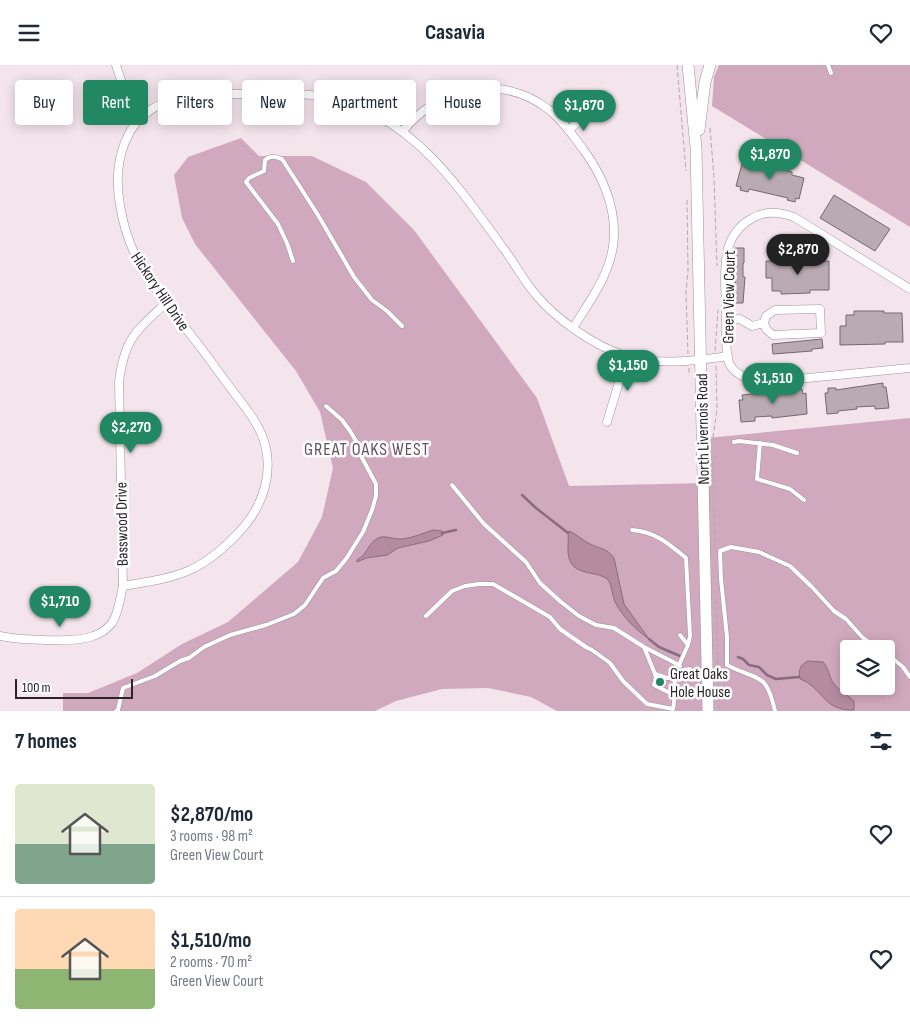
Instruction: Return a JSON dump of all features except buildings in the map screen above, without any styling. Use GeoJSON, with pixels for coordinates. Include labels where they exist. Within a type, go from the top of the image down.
{"type":"FeatureCollection","features":[{"type":"Feature","properties":{"kind":"main road","name":"North Livernois Road"},"geometry":{"type":"LineString","coordinates":[[688,65],[696,148],[694,361],[708,711]]}},
{"type":"Feature","properties":{"kind":"main road","name":"North Livernois Road"},"geometry":{"type":"LineString","coordinates":[[695,65],[701,111],[696,148]]}},
{"type":"Feature","properties":{"kind":"main road"},"geometry":{"type":"LineString","coordinates":[[701,111],[710,65]]}},
{"type":"Feature","properties":{"kind":"street"},"geometry":{"type":"LineString","coordinates":[[116,65],[121,80]]}},
{"type":"Feature","properties":{"kind":"street"},"geometry":{"type":"LineString","coordinates":[[403,131],[426,107],[443,98],[470,89],[513,91],[548,108],[568,130],[600,175],[613,212],[614,237],[608,269],[574,328]]}},
{"type":"Feature","properties":{"kind":"street","name":"Hickory Hill Drive"},"geometry":{"type":"LineString","coordinates":[[148,111],[154,106],[183,96],[243,93],[313,94],[343,101],[361,108],[403,131],[437,161],[504,249],[536,295],[574,328],[593,341],[627,356],[673,362],[694,361]]}},
{"type":"Feature","properties":{"kind":"street"},"geometry":{"type":"LineString","coordinates":[[568,130],[607,95]]}},
{"type":"Feature","properties":{"kind":"street","name":"Hickory Hill Drive"},"geometry":{"type":"LineString","coordinates":[[122,586],[175,577],[213,557],[247,523],[259,505],[266,485],[267,464],[264,442],[257,424],[166,303],[142,269],[129,244],[123,225],[117,190],[119,157],[126,139],[136,125]]}},
{"type":"Feature","properties":{"kind":"street","name":"Green View Court"},"geometry":{"type":"LineString","coordinates":[[910,289],[794,217],[775,212],[764,213],[743,223],[729,243],[725,260],[728,356],[730,365],[747,379],[762,382],[910,368]]}},
{"type":"Feature","properties":{"kind":"street","name":"Basswood Drive"},"geometry":{"type":"LineString","coordinates":[[0,636],[28,640],[92,637],[105,630],[112,623],[118,611],[122,586],[119,381],[122,361],[129,341],[166,303]]}},
{"type":"Feature","properties":{"kind":"street"},"geometry":{"type":"LineString","coordinates":[[820,309],[821,333],[773,335],[766,329],[764,323],[766,316],[775,310],[820,309]]}},
{"type":"Feature","properties":{"kind":"street"},"geometry":{"type":"LineString","coordinates":[[726,320],[740,319],[752,326],[764,323]]}},
{"type":"Feature","properties":{"kind":"street"},"geometry":{"type":"LineString","coordinates":[[607,422],[627,356]]}},
{"type":"Feature","properties":{"kind":"street","name":"Green View Court"},"geometry":{"type":"LineString","coordinates":[[694,361],[728,356]]}},
{"type":"Feature","properties":{"kind":"lane"},"geometry":{"type":"LineString","coordinates":[[828,65],[830,73]]}},
{"type":"Feature","properties":{"kind":"lane"},"geometry":{"type":"LineString","coordinates":[[293,261],[278,224],[246,182],[249,178],[264,171],[265,160],[269,157],[282,159],[333,239],[354,277],[372,300],[387,311],[402,326]]}},
{"type":"Feature","properties":{"kind":"lane"},"geometry":{"type":"LineString","coordinates":[[116,711],[123,688],[155,676],[204,647],[230,635],[266,625],[294,614],[305,605],[323,577],[336,571],[346,559],[363,532],[372,510],[376,496],[376,484],[350,431],[342,420],[326,406]]}},
{"type":"Feature","properties":{"kind":"lane"},"geometry":{"type":"LineString","coordinates":[[734,442],[773,445],[798,453]]}},
{"type":"Feature","properties":{"kind":"lane"},"geometry":{"type":"LineString","coordinates":[[760,443],[757,479],[790,489],[804,500]]}},
{"type":"Feature","properties":{"kind":"lane"},"geometry":{"type":"LineString","coordinates":[[452,485],[484,524],[526,562],[540,583],[561,602],[579,616],[596,625],[614,628],[644,647],[679,665],[683,670]]}},
{"type":"Feature","properties":{"kind":"lane"},"geometry":{"type":"LineString","coordinates":[[632,530],[645,531],[659,537],[686,558],[688,645],[679,665]]}},
{"type":"Feature","properties":{"kind":"lane"},"geometry":{"type":"LineString","coordinates":[[775,711],[769,689],[762,680],[728,665],[727,637],[720,579],[720,551],[731,547],[759,552],[790,566],[834,611],[846,619],[866,640]]}},
{"type":"Feature","properties":{"kind":"lane"},"geometry":{"type":"LineString","coordinates":[[426,617],[452,591],[479,583],[493,584],[550,617],[560,629],[610,663],[623,681],[647,704],[673,709],[676,679],[683,670],[690,669]]}},
{"type":"Feature","properties":{"kind":"lane"},"geometry":{"type":"LineString","coordinates":[[680,635],[688,645]]}},
{"type":"Feature","properties":{"kind":"lane"},"geometry":{"type":"LineString","coordinates":[[644,647],[656,677],[654,685],[674,695]]}},
{"type":"Feature","properties":{"kind":"lane"},"geometry":{"type":"LineString","coordinates":[[895,660],[903,667],[910,677]]}},
{"type":"Feature","properties":{"kind":"lane"},"geometry":{"type":"LineString","coordinates":[[655,674],[676,679]]}},
{"type":"Feature","properties":{"kind":"lane"},"geometry":{"type":"LineString","coordinates":[[663,689],[668,678]]}},
{"type":"Feature","properties":{"kind":"path"},"geometry":{"type":"LineString","coordinates":[[677,65],[686,173]]}},
{"type":"Feature","properties":{"kind":"path"},"geometry":{"type":"LineString","coordinates":[[710,121],[717,274]]}},
{"type":"Feature","properties":{"kind":"path"},"geometry":{"type":"LineString","coordinates":[[687,198],[688,271],[686,291],[694,361],[689,373]]}},
{"type":"Feature","properties":{"kind":"path"},"geometry":{"type":"LineString","coordinates":[[712,441],[717,409],[715,338],[718,302]]}},
{"type":"Feature","properties":{"kind":"path"},"geometry":{"type":"LineString","coordinates":[[713,460],[715,547]]}},
{"type":"Feature","properties":{"kind":"path"},"geometry":{"type":"LineString","coordinates":[[716,595],[719,711]]}},
{"type":"Feature","properties":{"kind":"shaded area"},"geometry":{"type":"Polygon","coordinates":[[[719,65],[910,65],[910,227],[712,106],[714,77],[719,65]]]}},
{"type":"Feature","properties":{"kind":"shaded area"},"geometry":{"type":"Polygon","coordinates":[[[241,138],[259,156],[312,156],[366,182],[414,230],[537,398],[569,486],[708,483],[707,438],[910,418],[910,711],[557,711],[531,697],[488,688],[442,689],[396,701],[375,711],[63,711],[63,693],[88,693],[137,673],[182,644],[228,622],[298,562],[322,517],[333,468],[320,412],[296,371],[195,244],[182,218],[174,175],[188,157],[241,138]]]}},
{"type":"Feature","properties":{"kind":"shaded area"},"geometry":{"type":"Polygon","coordinates":[[[433,530],[442,531],[443,535],[429,541],[398,548],[387,555],[366,558],[357,562],[372,542],[378,538],[399,539],[414,537],[433,530]]]}},
{"type":"Feature","properties":{"kind":"shaded area"},"geometry":{"type":"Polygon","coordinates":[[[569,531],[590,544],[606,550],[614,558],[624,604],[649,639],[634,627],[622,613],[615,602],[608,580],[603,576],[577,569],[572,564],[569,557],[569,531]]]}},
{"type":"Feature","properties":{"kind":"shaded area"},"geometry":{"type":"Polygon","coordinates":[[[808,661],[823,662],[832,681],[840,690],[840,695],[846,695],[854,701],[854,710],[835,707],[814,687],[800,679],[800,668],[808,661]]]}},
{"type":"Feature","properties":{"kind":"waterway"},"geometry":{"type":"LineString","coordinates":[[522,495],[568,533]]}},
{"type":"Feature","properties":{"kind":"waterway"},"geometry":{"type":"LineString","coordinates":[[442,533],[456,530]]}},
{"type":"Feature","properties":{"kind":"waterway"},"geometry":{"type":"LineString","coordinates":[[649,639],[659,647],[680,656]]}},
{"type":"Feature","properties":{"kind":"waterway"},"geometry":{"type":"LineString","coordinates":[[738,657],[749,665],[759,667],[767,675],[776,679],[799,677]]}},
{"type":"Feature","properties":{"kind":"place","name":"Great Oaks Hole House"},"geometry":{"type":"Point","coordinates":[660,682]}},
{"type":"Feature","properties":{"kind":"district","name":"GREAT OAKS WEST"},"geometry":{"type":"Point","coordinates":[367,449]}}]}
